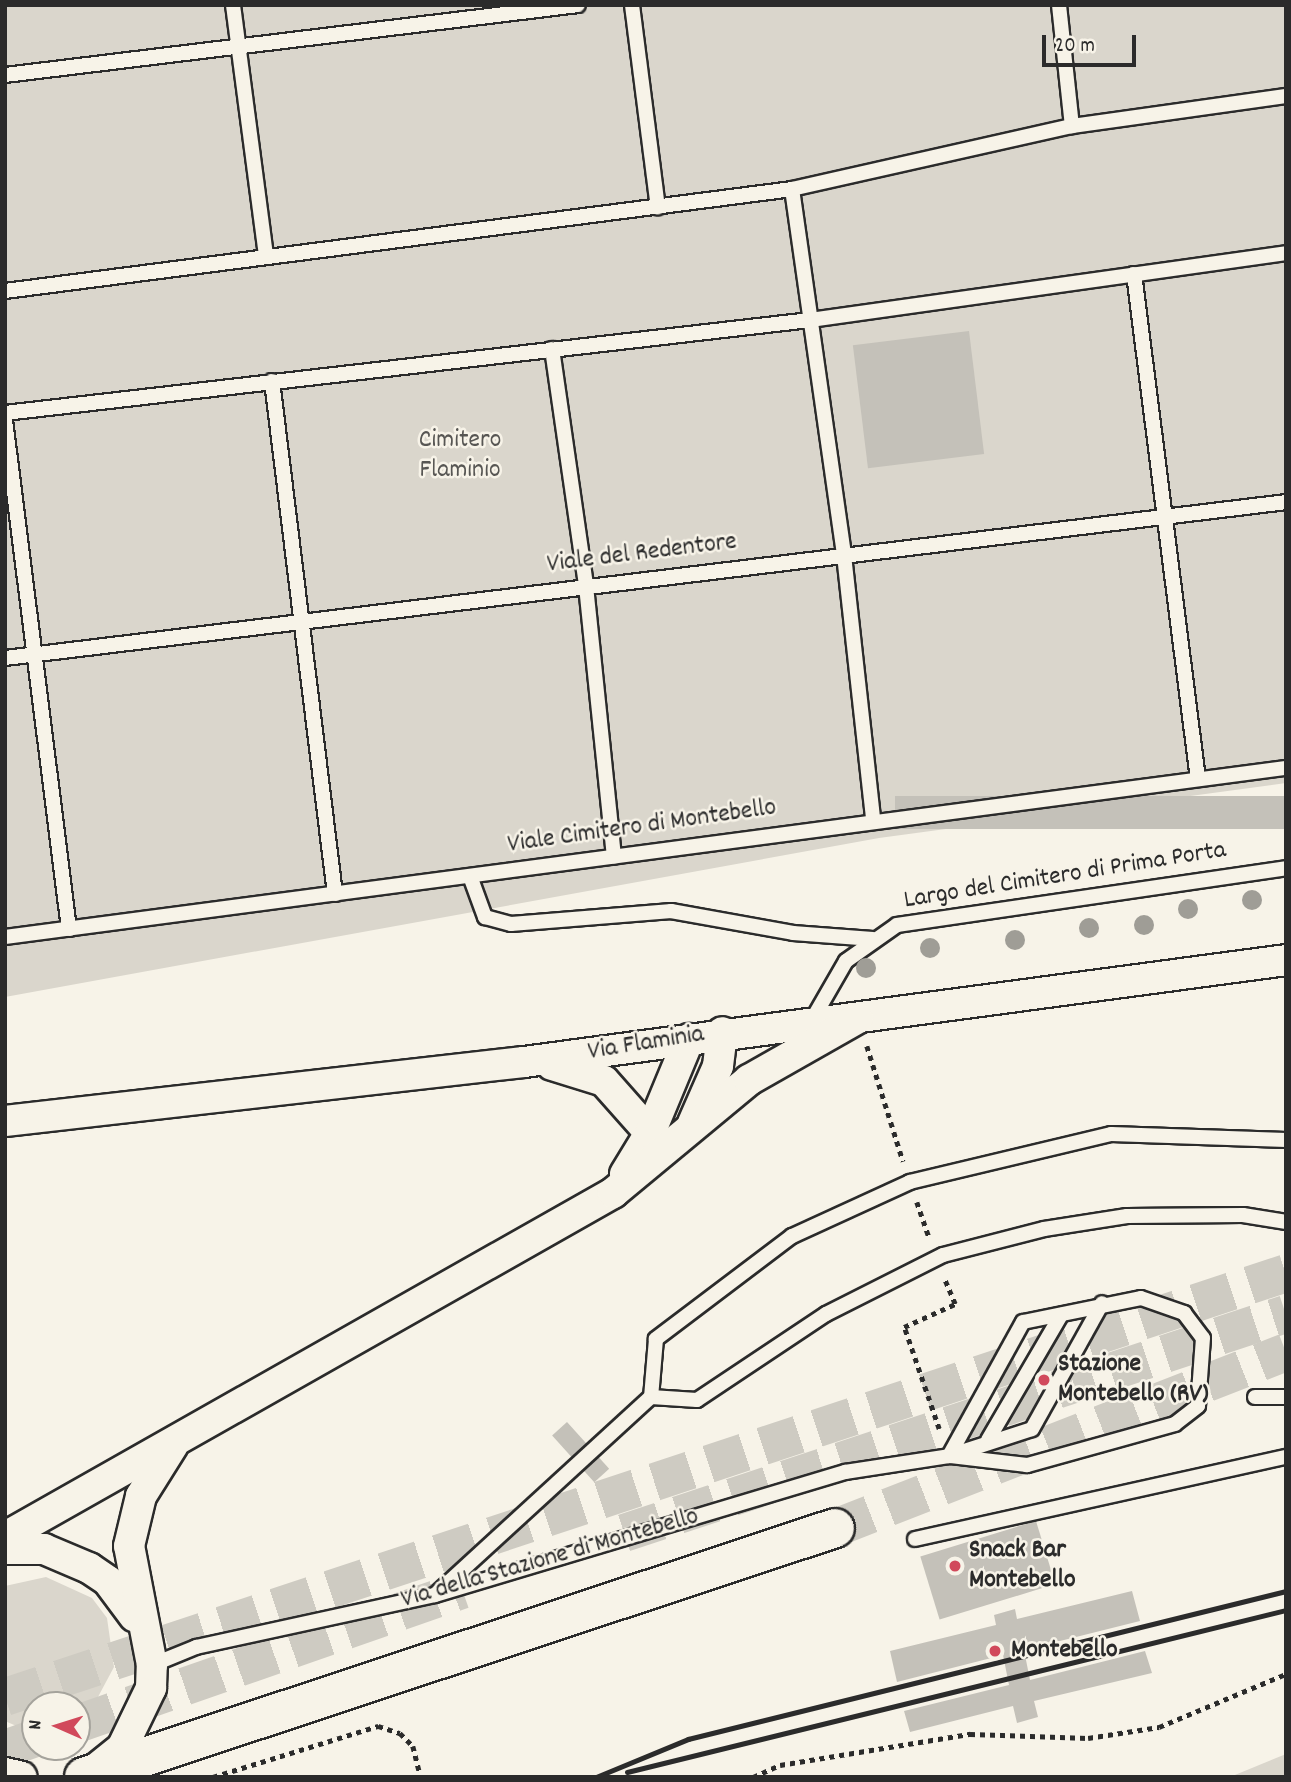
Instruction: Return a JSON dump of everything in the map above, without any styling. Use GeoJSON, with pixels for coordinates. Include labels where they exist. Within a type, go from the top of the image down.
{"type":"FeatureCollection","features":[{"type":"Feature","properties":{"kind":"highway"},"geometry":{"type":"LineString","coordinates":[[83,1777],[835,1528]]}},
{"type":"Feature","properties":{"kind":"street","name":"Via Flaminia"},"geometry":{"type":"LineString","coordinates":[[5,1121],[524,1062],[722,1032],[1286,960]]}},
{"type":"Feature","properties":{"kind":"street"},"geometry":{"type":"LineString","coordinates":[[5,1537],[614,1193],[788,1053],[864,1014]]}},
{"type":"Feature","properties":{"kind":"street"},"geometry":{"type":"LineString","coordinates":[[691,1130],[718,1066],[722,1032]]}},
{"type":"Feature","properties":{"kind":"street"},"geometry":{"type":"LineString","coordinates":[[614,1193],[650,1133],[689,1039]]}},
{"type":"Feature","properties":{"kind":"street"},"geometry":{"type":"LineString","coordinates":[[524,1062],[580,1070],[604,1081],[650,1133]]}},
{"type":"Feature","properties":{"kind":"street"},"geometry":{"type":"LineString","coordinates":[[83,1777],[122,1748],[140,1721],[152,1665],[130,1578],[133,1521],[141,1496],[179,1437]]}},
{"type":"Feature","properties":{"kind":"street"},"geometry":{"type":"LineString","coordinates":[[5,1549],[44,1549],[89,1568],[108,1581],[141,1628]]}},
{"type":"Feature","properties":{"kind":"street"},"geometry":{"type":"LineString","coordinates":[[5,1773],[22,1777]]}},
{"type":"Feature","properties":{"kind":"lane"},"geometry":{"type":"LineString","coordinates":[[233,5],[266,257]]}},
{"type":"Feature","properties":{"kind":"lane"},"geometry":{"type":"LineString","coordinates":[[5,75],[578,5]]}},
{"type":"Feature","properties":{"kind":"lane"},"geometry":{"type":"LineString","coordinates":[[632,5],[658,207]]}},
{"type":"Feature","properties":{"kind":"lane"},"geometry":{"type":"LineString","coordinates":[[1059,5],[1072,126]]}},
{"type":"Feature","properties":{"kind":"lane"},"geometry":{"type":"LineString","coordinates":[[5,291],[792,189],[1072,126],[1286,96]]}},
{"type":"Feature","properties":{"kind":"lane"},"geometry":{"type":"LineString","coordinates":[[792,189],[844,555],[873,818]]}},
{"type":"Feature","properties":{"kind":"lane"},"geometry":{"type":"LineString","coordinates":[[5,413],[810,320],[1286,253]]}},
{"type":"Feature","properties":{"kind":"lane"},"geometry":{"type":"LineString","coordinates":[[1134,274],[1198,779]]}},
{"type":"Feature","properties":{"kind":"lane"},"geometry":{"type":"LineString","coordinates":[[552,349],[586,586],[614,857]]}},
{"type":"Feature","properties":{"kind":"lane"},"geometry":{"type":"LineString","coordinates":[[272,382],[335,894]]}},
{"type":"Feature","properties":{"kind":"lane"},"geometry":{"type":"LineString","coordinates":[[5,420],[69,929]]}},
{"type":"Feature","properties":{"kind":"lane","name":"Viale del Redentore"},"geometry":{"type":"LineString","coordinates":[[5,658],[1286,502]]}},
{"type":"Feature","properties":{"kind":"lane","name":"Viale Cimitero di Montebello"},"geometry":{"type":"LineString","coordinates":[[5,937],[614,857],[873,818],[1286,768]]}},
{"type":"Feature","properties":{"kind":"lane","name":"Largo del Cimitero di Prima Porta"},"geometry":{"type":"LineString","coordinates":[[812,1020],[846,961],[873,939],[927,918],[1286,868]]}},
{"type":"Feature","properties":{"kind":"lane"},"geometry":{"type":"LineString","coordinates":[[470,876],[485,917],[511,924],[671,911],[793,933],[873,939]]}},
{"type":"Feature","properties":{"kind":"lane"},"geometry":{"type":"LineString","coordinates":[[435,1595],[651,1397],[656,1339],[792,1236],[910,1182],[1111,1134],[1286,1140]]}},
{"type":"Feature","properties":{"kind":"lane"},"geometry":{"type":"LineString","coordinates":[[651,1397],[697,1400],[825,1314],[943,1255],[1044,1228],[1127,1216],[1243,1215],[1286,1222]]}},
{"type":"Feature","properties":{"kind":"lane"},"geometry":{"type":"LineString","coordinates":[[1141,1298],[1184,1313],[1203,1338],[1198,1406],[1175,1424],[1027,1465],[949,1456],[1023,1322],[1102,1303],[1141,1298]]}},
{"type":"Feature","properties":{"kind":"lane"},"geometry":{"type":"LineString","coordinates":[[949,1456],[988,1440],[1032,1429],[1102,1303]]}},
{"type":"Feature","properties":{"kind":"lane"},"geometry":{"type":"LineString","coordinates":[[988,1440],[1061,1315]]}},
{"type":"Feature","properties":{"kind":"lane"},"geometry":{"type":"LineString","coordinates":[[1255,1397],[1286,1397]]}},
{"type":"Feature","properties":{"kind":"lane","name":"Via della Stazione di Montebello"},"geometry":{"type":"LineString","coordinates":[[152,1665],[196,1647],[435,1595],[845,1472],[949,1456]]}},
{"type":"Feature","properties":{"kind":"lane"},"geometry":{"type":"LineString","coordinates":[[915,1539],[1286,1457]]}},
{"type":"Feature","properties":{"kind":"path"},"geometry":{"type":"LineString","coordinates":[[868,1056],[899,1150]]}},
{"type":"Feature","properties":{"kind":"path"},"geometry":{"type":"LineString","coordinates":[[918,1204],[925,1226]]}},
{"type":"Feature","properties":{"kind":"path"},"geometry":{"type":"LineString","coordinates":[[949,1456],[904,1327],[955,1304],[950,1291]]}},
{"type":"Feature","properties":{"kind":"path"},"geometry":{"type":"LineString","coordinates":[[753,1777],[780,1765],[970,1734],[1088,1738],[1159,1727],[1286,1674]]}},
{"type":"Feature","properties":{"kind":"path"},"geometry":{"type":"LineString","coordinates":[[213,1777],[378,1726],[400,1732],[413,1746],[421,1777]]}},
{"type":"Feature","properties":{"kind":"green space","name":"Cimitero Flaminio"},"geometry":{"type":"Polygon","coordinates":[[[5,5],[1286,5],[1286,783],[879,838],[5,997],[5,5]]]}},
{"type":"Feature","properties":{"kind":"green space"},"geometry":{"type":"Polygon","coordinates":[[[46,1577],[92,1598],[107,1618],[114,1667],[91,1710],[91,1691],[21,1691],[21,1728],[5,1721],[5,1586],[46,1577]]]}},
{"type":"Feature","properties":{"kind":"green space"},"geometry":{"type":"Polygon","coordinates":[[[1286,1754],[1286,1777],[1230,1777],[1286,1754]]]}},
{"type":"Feature","properties":{"kind":"building"},"geometry":{"type":"Polygon","coordinates":[[[969,331],[984,454],[868,468],[853,345],[969,331]]]}},
{"type":"Feature","properties":{"kind":"building"},"geometry":{"type":"Polygon","coordinates":[[[895,796],[1286,796],[1286,829],[895,829],[895,796]]]}},
{"type":"Feature","properties":{"kind":"building"},"geometry":{"type":"Polygon","coordinates":[[[567,1422],[609,1469],[594,1482],[552,1435],[567,1422]]]}},
{"type":"Feature","properties":{"kind":"building"},"geometry":{"type":"Polygon","coordinates":[[[1036,1521],[1055,1584],[940,1619],[920,1556],[1036,1521]]]}},
{"type":"Feature","properties":{"kind":"building"},"geometry":{"type":"Polygon","coordinates":[[[1132,1591],[1140,1621],[1024,1650],[1030,1680],[1145,1651],[1152,1673],[1034,1701],[1038,1717],[1017,1723],[1013,1706],[910,1732],[904,1711],[1009,1685],[1003,1655],[897,1682],[890,1651],[996,1625],[994,1615],[1015,1609],[1017,1619],[1132,1591]]]}},
{"type":"Feature","properties":{"kind":"tunnel"},"geometry":{"type":"LineString","coordinates":[[5,1697],[1286,1273]]}},
{"type":"Feature","properties":{"kind":"tunnel"},"geometry":{"type":"LineString","coordinates":[[624,1533],[1286,1314]]}},
{"type":"Feature","properties":{"kind":"tunnel"},"geometry":{"type":"LineString","coordinates":[[835,1528],[1286,1352]]}},
{"type":"Feature","properties":{"kind":"tunnel"},"geometry":{"type":"LineString","coordinates":[[91,1719],[462,1590]]}},
{"type":"Feature","properties":{"kind":"tunnel"},"geometry":{"type":"LineString","coordinates":[[5,1749],[21,1743]]}},
{"type":"Feature","properties":{"kind":"railway"},"geometry":{"type":"LineString","coordinates":[[596,1777],[688,1739],[1286,1591]]}},
{"type":"Feature","properties":{"kind":"railway"},"geometry":{"type":"LineString","coordinates":[[627,1772],[1286,1610]]}},
{"type":"Feature","properties":{"kind":"place","name":"Stazione Montebello (RV)"},"geometry":{"type":"Point","coordinates":[1044,1380]}},
{"type":"Feature","properties":{"kind":"place","name":"Snack Bar Montebello"},"geometry":{"type":"Point","coordinates":[955,1566]}},
{"type":"Feature","properties":{"kind":"place","name":"Montebello"},"geometry":{"type":"Point","coordinates":[995,1651]}}]}
